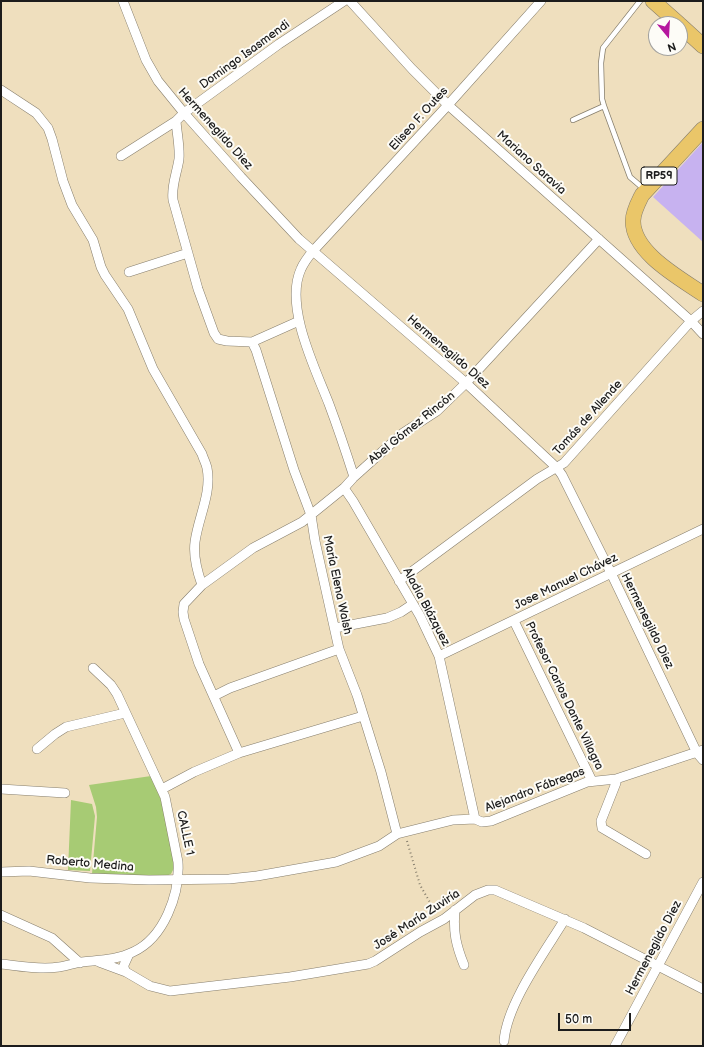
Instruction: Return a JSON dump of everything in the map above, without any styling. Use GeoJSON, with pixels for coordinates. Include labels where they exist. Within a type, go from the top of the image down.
{"type":"FeatureCollection","features":[{"type":"Feature","properties":{"kind":"main road"},"geometry":{"type":"LineString","coordinates":[[653,1],[671,16]]}},
{"type":"Feature","properties":{"kind":"main road"},"geometry":{"type":"LineString","coordinates":[[688,32],[703,46]]}},
{"type":"Feature","properties":{"kind":"main road","name":"RP59"},"geometry":{"type":"LineString","coordinates":[[703,129],[642,195],[635,207],[633,221],[635,232],[641,245],[671,272],[703,294]]}},
{"type":"Feature","properties":{"kind":"street","name":"Hermenegildo Diez"},"geometry":{"type":"LineString","coordinates":[[123,1],[149,66],[158,81],[184,114],[299,239],[466,383],[562,474],[701,754]]}},
{"type":"Feature","properties":{"kind":"street","name":"Domingo Isasmendi"},"geometry":{"type":"LineString","coordinates":[[121,156],[176,121],[279,44],[344,1]]}},
{"type":"Feature","properties":{"kind":"street","name":"Mariano Saravia"},"geometry":{"type":"LineString","coordinates":[[350,1],[412,69],[448,105],[691,321],[703,334]]}},
{"type":"Feature","properties":{"kind":"street","name":"Eliseo F. Outes"},"geometry":{"type":"LineString","coordinates":[[354,477],[299,321],[297,286],[300,270],[306,259],[313,251],[448,105],[541,1]]}},
{"type":"Feature","properties":{"kind":"street"},"geometry":{"type":"LineString","coordinates":[[1,90],[36,113],[48,128],[63,181],[72,205],[93,240],[101,267],[128,309],[153,369],[202,454],[207,467],[207,487],[194,542],[194,557],[202,585]]}},
{"type":"Feature","properties":{"kind":"street"},"geometry":{"type":"LineString","coordinates":[[176,121],[179,151],[172,192],[198,289],[214,333],[218,339],[227,341],[252,342],[299,321]]}},
{"type":"Feature","properties":{"kind":"street","name":"Abel Gómez Rincón"},"geometry":{"type":"LineString","coordinates":[[214,696],[200,664],[184,619],[184,604],[202,585],[253,548],[289,530],[311,515],[344,488],[354,477],[403,433],[437,411],[466,383],[599,239]]}},
{"type":"Feature","properties":{"kind":"street"},"geometry":{"type":"LineString","coordinates":[[129,272],[188,253]]}},
{"type":"Feature","properties":{"kind":"street","name":"Tomás de Allende"},"geometry":{"type":"LineString","coordinates":[[399,581],[537,479],[564,463],[691,321],[703,311]]}},
{"type":"Feature","properties":{"kind":"street","name":"María Elena Walsh"},"geometry":{"type":"LineString","coordinates":[[252,342],[294,470],[311,515],[315,541],[335,628],[338,649],[357,694],[401,833]]}},
{"type":"Feature","properties":{"kind":"street","name":"Aladia Blázquez"},"geometry":{"type":"LineString","coordinates":[[344,488],[420,616],[439,656],[475,819]]}},
{"type":"Feature","properties":{"kind":"street","name":"Jose Manuel Chávez"},"geometry":{"type":"LineString","coordinates":[[439,656],[703,529]]}},
{"type":"Feature","properties":{"kind":"street"},"geometry":{"type":"LineString","coordinates":[[335,628],[387,618],[401,612],[413,604]]}},
{"type":"Feature","properties":{"kind":"street","name":"Profesor Carlos Dante Villagra"},"geometry":{"type":"LineString","coordinates":[[514,621],[592,781]]}},
{"type":"Feature","properties":{"kind":"street"},"geometry":{"type":"LineString","coordinates":[[239,753],[214,696],[230,688],[338,649]]}},
{"type":"Feature","properties":{"kind":"street","name":"CALLE 1"},"geometry":{"type":"LineString","coordinates":[[1,964],[46,968],[114,959],[129,954],[145,944],[159,929],[168,915],[172,904],[179,870],[165,797],[117,694],[111,684],[93,668]]}},
{"type":"Feature","properties":{"kind":"street"},"geometry":{"type":"LineString","coordinates":[[37,749],[55,734],[66,728],[125,713]]}},
{"type":"Feature","properties":{"kind":"street"},"geometry":{"type":"LineString","coordinates":[[162,789],[194,772],[239,753],[363,716]]}},
{"type":"Feature","properties":{"kind":"street","name":"Alejandro Fábregas"},"geometry":{"type":"LineString","coordinates":[[177,880],[229,879],[258,876],[336,862],[379,846],[401,833],[453,820],[475,819],[482,822],[491,821],[587,782],[616,779],[701,754]]}},
{"type":"Feature","properties":{"kind":"street"},"geometry":{"type":"LineString","coordinates":[[616,779],[616,783],[601,821],[602,828],[646,854]]}},
{"type":"Feature","properties":{"kind":"street"},"geometry":{"type":"LineString","coordinates":[[1,789],[65,793]]}},
{"type":"Feature","properties":{"kind":"street","name":"Roberto Medina"},"geometry":{"type":"LineString","coordinates":[[1,872],[29,871],[90,878],[177,880]]}},
{"type":"Feature","properties":{"kind":"street","name":"Hermenegildo Diez"},"geometry":{"type":"LineString","coordinates":[[615,1046],[703,882]]}},
{"type":"Feature","properties":{"kind":"street","name":"José María Zuviría"},"geometry":{"type":"LineString","coordinates":[[96,961],[126,972],[150,986],[170,991],[305,974],[368,964],[439,922],[480,893],[488,890],[495,890],[584,928],[703,989]]}},
{"type":"Feature","properties":{"kind":"street"},"geometry":{"type":"LineString","coordinates":[[455,910],[455,938],[464,965]]}},
{"type":"Feature","properties":{"kind":"street"},"geometry":{"type":"LineString","coordinates":[[1,915],[52,938],[80,963]]}},
{"type":"Feature","properties":{"kind":"street"},"geometry":{"type":"LineString","coordinates":[[504,1041],[504,1031],[511,1011],[531,974],[565,919]]}},
{"type":"Feature","properties":{"kind":"street"},"geometry":{"type":"LineString","coordinates":[[126,972],[124,964],[129,954]]}},
{"type":"Feature","properties":{"kind":"lane"},"geometry":{"type":"LineString","coordinates":[[640,1],[602,48],[602,98],[630,177],[646,190]]}},
{"type":"Feature","properties":{"kind":"lane"},"geometry":{"type":"LineString","coordinates":[[573,120],[604,106]]}},
{"type":"Feature","properties":{"kind":"path"},"geometry":{"type":"LineString","coordinates":[[401,833],[417,870],[420,885],[437,915],[439,922]]}},
{"type":"Feature","properties":{"kind":"green space"},"geometry":{"type":"Polygon","coordinates":[[[151,776],[160,797],[170,833],[175,866],[171,874],[166,876],[92,874],[97,817],[96,807],[89,785],[151,776]]]}},
{"type":"Feature","properties":{"kind":"green space"},"geometry":{"type":"Polygon","coordinates":[[[71,800],[92,804],[95,816],[90,871],[68,870],[71,800]]]}},
{"type":"Feature","properties":{"kind":"building"},"geometry":{"type":"Polygon","coordinates":[[[703,142],[703,242],[653,197],[703,142]]]}}]}
